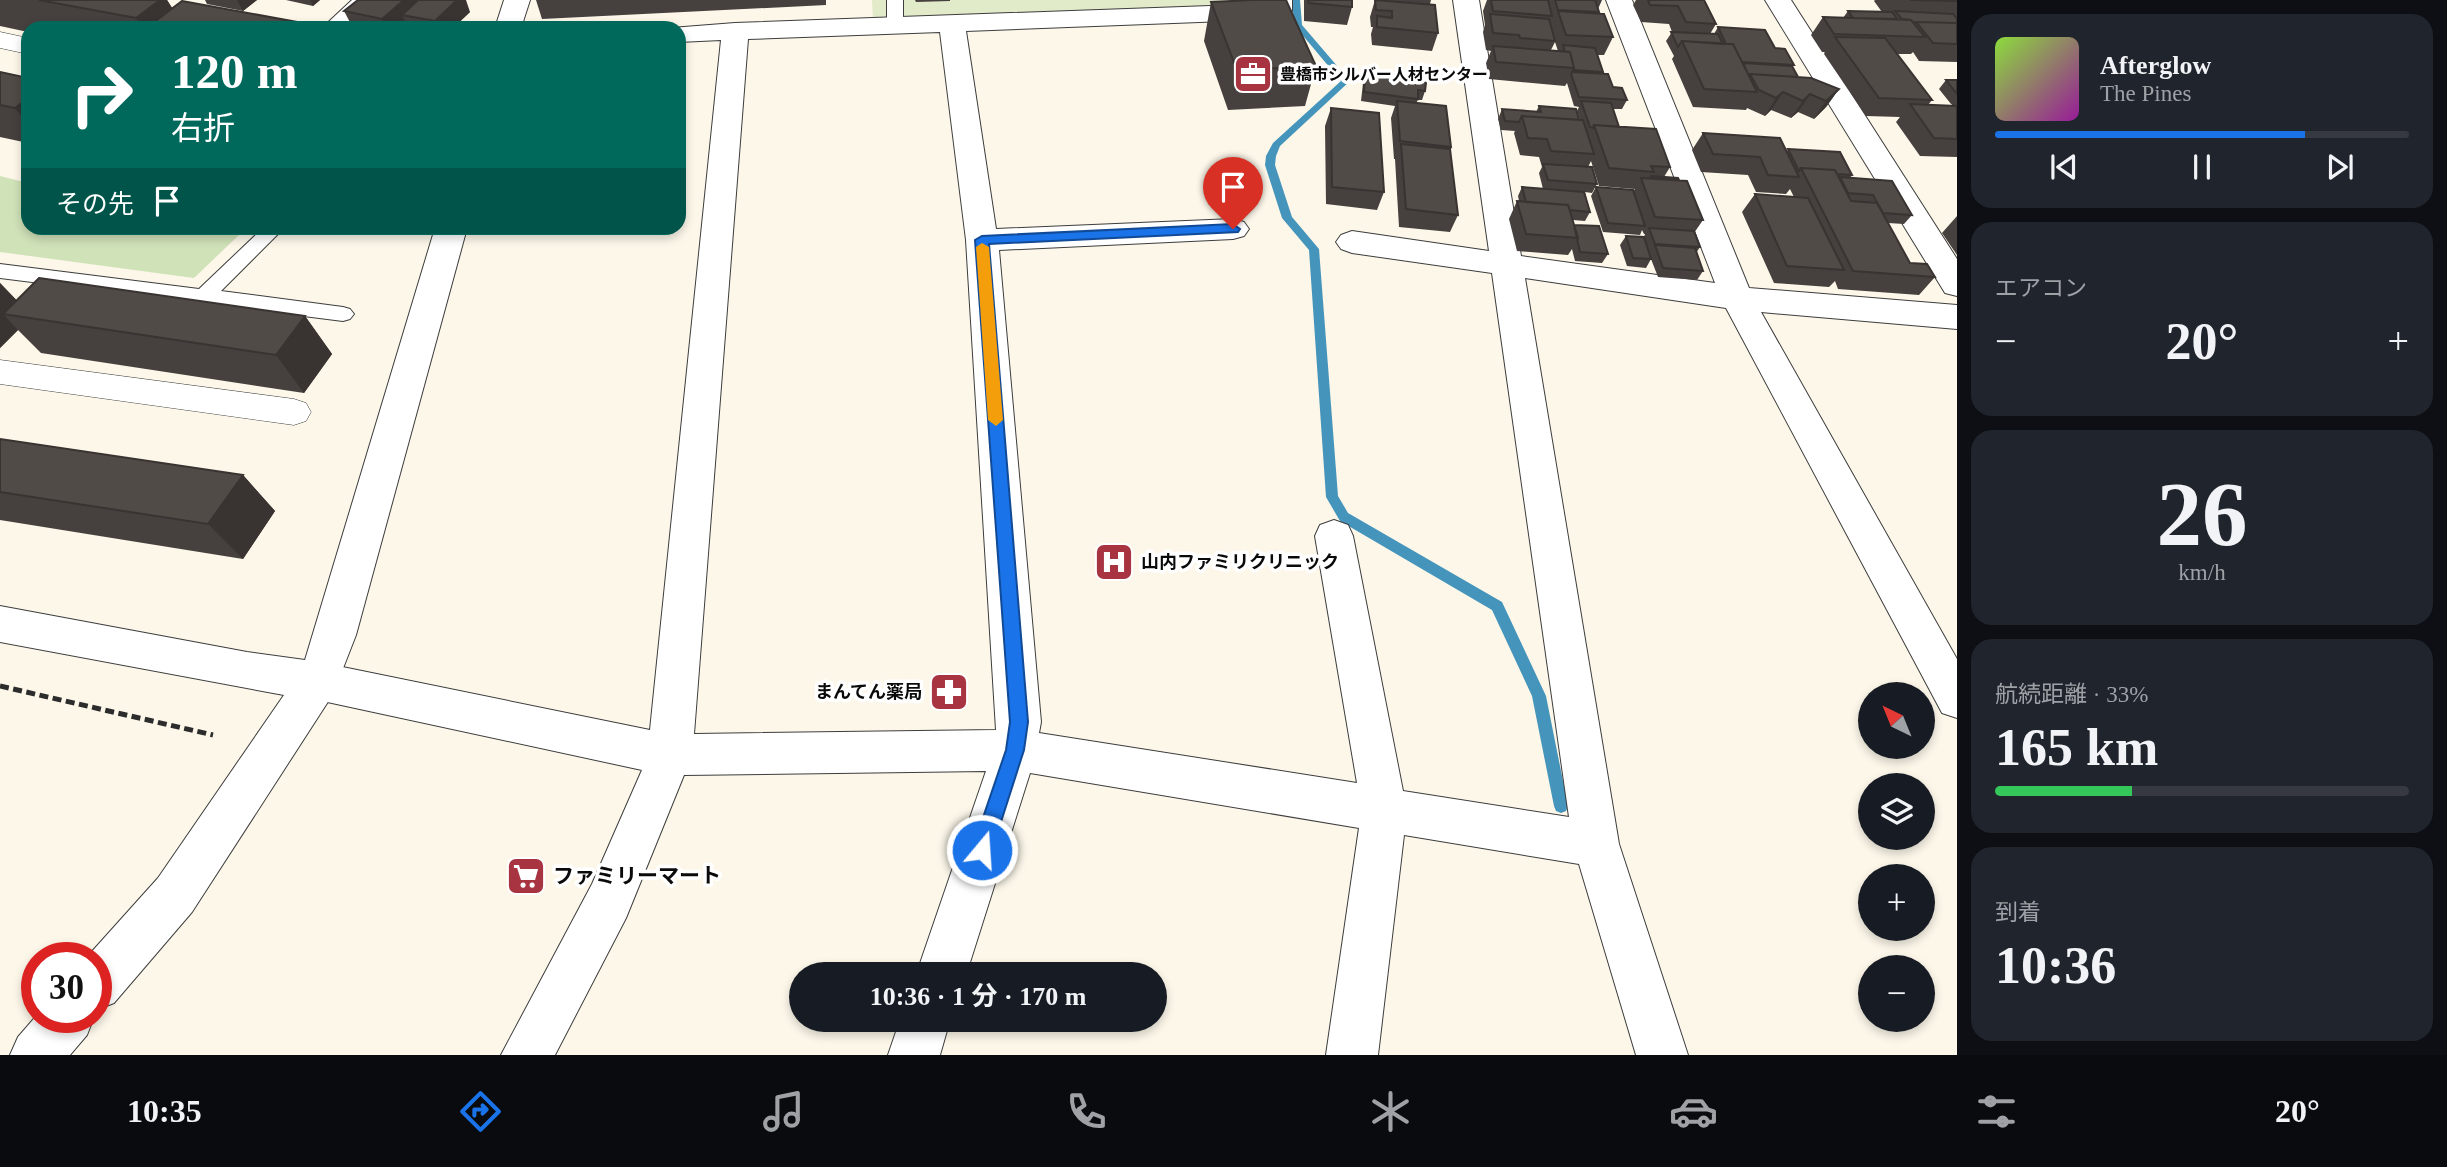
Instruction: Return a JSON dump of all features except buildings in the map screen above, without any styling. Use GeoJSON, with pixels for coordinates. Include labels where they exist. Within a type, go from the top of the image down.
{"type":"FeatureCollection","features":[{"type":"Feature","properties":{"kind":"street"},"geometry":{"type":"LineString","coordinates":[[343,21],[367,0]]}},
{"type":"Feature","properties":{"kind":"street"},"geometry":{"type":"LineString","coordinates":[[510,21],[517,0]]}},
{"type":"Feature","properties":{"kind":"street"},"geometry":{"type":"LineString","coordinates":[[857,0],[857,27]]}},
{"type":"Feature","properties":{"kind":"street"},"geometry":{"type":"LineString","coordinates":[[686,34],[857,27],[895,13],[952,23],[1279,11],[1279,0]]}},
{"type":"Feature","properties":{"kind":"street"},"geometry":{"type":"LineString","coordinates":[[1466,0],[1596,844],[1662,1055]]}},
{"type":"Feature","properties":{"kind":"street"},"geometry":{"type":"LineString","coordinates":[[1619,0],[1737,299],[1957,699]]}},
{"type":"Feature","properties":{"kind":"street"},"geometry":{"type":"LineString","coordinates":[[1778,0],[1957,285]]}},
{"type":"Feature","properties":{"kind":"street"},"geometry":{"type":"LineString","coordinates":[[944,962],[1015,750],[1019,722],[982,240],[952,23]]}},
{"type":"Feature","properties":{"kind":"street"},"geometry":{"type":"LineString","coordinates":[[527,1055],[609,901],[670,755],[735,32]]}},
{"type":"Feature","properties":{"kind":"street"},"geometry":{"type":"LineString","coordinates":[[0,40],[21,44]]}},
{"type":"Feature","properties":{"kind":"street"},"geometry":{"type":"LineString","coordinates":[[982,240],[1233,229]]}},
{"type":"Feature","properties":{"kind":"street"},"geometry":{"type":"LineString","coordinates":[[112,967],[175,895],[318,681],[338,622],[449,235]]}},
{"type":"Feature","properties":{"kind":"street"},"geometry":{"type":"LineString","coordinates":[[1352,242],[1737,299],[1957,317]]}},
{"type":"Feature","properties":{"kind":"street"},"geometry":{"type":"LineString","coordinates":[[3,376],[294,412]]}},
{"type":"Feature","properties":{"kind":"street"},"geometry":{"type":"LineString","coordinates":[[1334,536],[1384,810],[1352,1055]]}},
{"type":"Feature","properties":{"kind":"street"},"geometry":{"type":"LineString","coordinates":[[0,624],[247,671],[318,681],[670,755],[1015,750],[1596,844]]}},
{"type":"Feature","properties":{"kind":"street"},"geometry":{"type":"LineString","coordinates":[[914,1055],[921,1032]]}},
{"type":"Feature","properties":{"kind":"street"},"geometry":{"type":"LineString","coordinates":[[36,1055],[55,1033]]}},
{"type":"Feature","properties":{"kind":"lane"},"geometry":{"type":"LineString","coordinates":[[203,297],[267,235]]}},
{"type":"Feature","properties":{"kind":"lane"},"geometry":{"type":"LineString","coordinates":[[0,271],[343,314]]}},
{"type":"Feature","properties":{"kind":"path"},"geometry":{"type":"LineString","coordinates":[[0,686],[213,736]]}},
{"type":"Feature","properties":{"kind":"green space"},"geometry":{"type":"Polygon","coordinates":[[[872,0],[1261,0],[1254,4],[873,18],[872,0]]]}},
{"type":"Feature","properties":{"kind":"green space"},"geometry":{"type":"Polygon","coordinates":[[[0,176],[21,181],[21,235],[239,235],[194,278],[0,252],[0,176]]]}},
{"type":"Feature","properties":{"kind":"waterway"},"geometry":{"type":"LineString","coordinates":[[1296,0],[1298,25],[1346,81],[1276,145],[1270,165],[1287,218],[1314,249],[1332,497],[1344,517],[1497,606],[1539,696],[1561,806]]}},
{"type":"Feature","properties":{"kind":"slow traffic"},"geometry":{"type":"LineString","coordinates":[[982,247],[996,420]]}},
{"type":"Feature","properties":{"kind":"place","name":"豊橋市シルバー人材センター"},"geometry":{"type":"Point","coordinates":[1253,74]}},
{"type":"Feature","properties":{"kind":"place","name":"山内ファミリクリニック"},"geometry":{"type":"Point","coordinates":[1114,562]}},
{"type":"Feature","properties":{"kind":"place","name":"まんてん薬局"},"geometry":{"type":"Point","coordinates":[949,692]}},
{"type":"Feature","properties":{"kind":"place","name":"ファミリーマート"},"geometry":{"type":"Point","coordinates":[526,876]}},
{"type":"Feature","properties":{"kind":"route"},"geometry":{"type":"LineString","coordinates":[[982,850],[1015,750],[1019,722],[982,240],[1233,229]]}}]}
